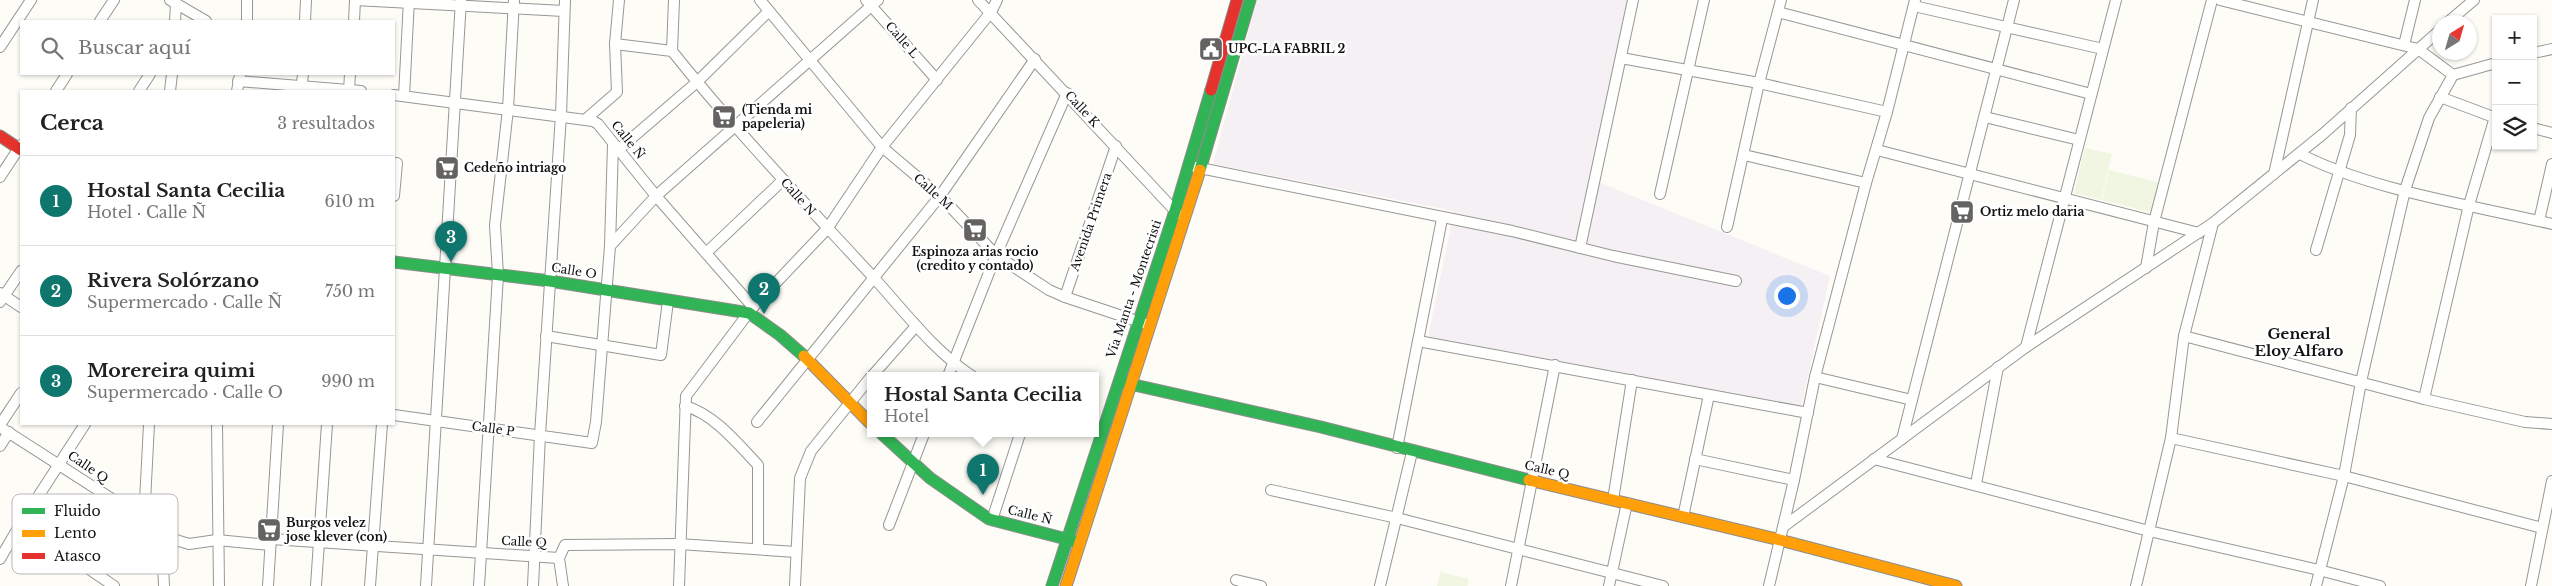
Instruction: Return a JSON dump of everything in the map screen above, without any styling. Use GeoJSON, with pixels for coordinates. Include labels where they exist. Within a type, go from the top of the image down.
{"type":"FeatureCollection","features":[{"type":"Feature","properties":{"kind":"street"},"geometry":{"type":"LineString","coordinates":[[0,47],[31,0]]}},
{"type":"Feature","properties":{"kind":"street"},"geometry":{"type":"LineString","coordinates":[[101,20],[114,0]]}},
{"type":"Feature","properties":{"kind":"street"},"geometry":{"type":"LineString","coordinates":[[247,0],[247,20]]}},
{"type":"Feature","properties":{"kind":"street"},"geometry":{"type":"LineString","coordinates":[[305,20],[306,0]]}},
{"type":"Feature","properties":{"kind":"street"},"geometry":{"type":"LineString","coordinates":[[354,20],[355,0],[514,4],[564,11]]}},
{"type":"Feature","properties":{"kind":"street"},"geometry":{"type":"LineString","coordinates":[[533,586],[540,435],[561,115],[565,0]]}},
{"type":"Feature","properties":{"kind":"street"},"geometry":{"type":"LineString","coordinates":[[586,119],[617,92],[615,44],[619,0]]}},
{"type":"Feature","properties":{"kind":"street"},"geometry":{"type":"LineString","coordinates":[[615,44],[672,51],[674,0]]}},
{"type":"Feature","properties":{"kind":"street","name":"Calle M"},"geometry":{"type":"LineString","coordinates":[[760,0],[882,147],[940,196],[996,255],[1049,290],[1149,325]]}},
{"type":"Feature","properties":{"kind":"street","name":"Calle K"},"geometry":{"type":"LineString","coordinates":[[978,0],[1184,220]]}},
{"type":"Feature","properties":{"kind":"street"},"geometry":{"type":"LineString","coordinates":[[679,586],[679,544],[686,396],[751,310],[828,229],[882,147],[991,12],[998,0]]}},
{"type":"Feature","properties":{"kind":"street","name":"Vía Manta - Montecristi"},"geometry":{"type":"LineString","coordinates":[[1066,586],[1184,220],[1195,167],[1237,0]]}},
{"type":"Feature","properties":{"kind":"street","name":"Vía Manta - Montecristi"},"geometry":{"type":"LineString","coordinates":[[1099,432],[1118,382],[1175,211],[1195,167],[1250,0]]}},
{"type":"Feature","properties":{"kind":"street"},"geometry":{"type":"LineString","coordinates":[[1580,248],[1633,0]]}},
{"type":"Feature","properties":{"kind":"street"},"geometry":{"type":"LineString","coordinates":[[1660,194],[1690,71],[1704,0]]}},
{"type":"Feature","properties":{"kind":"street"},"geometry":{"type":"LineString","coordinates":[[1727,227],[1759,84],[1781,0]]}},
{"type":"Feature","properties":{"kind":"street"},"geometry":{"type":"LineString","coordinates":[[1902,438],[1998,69],[2006,27],[2014,0]]}},
{"type":"Feature","properties":{"kind":"street"},"geometry":{"type":"LineString","coordinates":[[2146,268],[2154,222],[2212,0]]}},
{"type":"Feature","properties":{"kind":"street"},"geometry":{"type":"LineString","coordinates":[[2220,0],[2418,49],[2453,75]]}},
{"type":"Feature","properties":{"kind":"street"},"geometry":{"type":"LineString","coordinates":[[2274,174],[2313,0]]}},
{"type":"Feature","properties":{"kind":"street"},"geometry":{"type":"LineString","coordinates":[[2404,46],[2415,0]]}},
{"type":"Feature","properties":{"kind":"street"},"geometry":{"type":"LineString","coordinates":[[2456,15],[2474,0]]}},
{"type":"Feature","properties":{"kind":"street"},"geometry":{"type":"LineString","coordinates":[[399,96],[409,1]]}},
{"type":"Feature","properties":{"kind":"street"},"geometry":{"type":"LineString","coordinates":[[2026,347],[2103,49],[2113,1]]}},
{"type":"Feature","properties":{"kind":"street"},"geometry":{"type":"LineString","coordinates":[[173,2],[175,20]]}},
{"type":"Feature","properties":{"kind":"street"},"geometry":{"type":"LineString","coordinates":[[173,2],[204,20]]}},
{"type":"Feature","properties":{"kind":"street"},"geometry":{"type":"LineString","coordinates":[[610,246],[656,196],[872,2]]}},
{"type":"Feature","properties":{"kind":"street","name":"Calle L"},"geometry":{"type":"LineString","coordinates":[[872,2],[936,80]]}},
{"type":"Feature","properties":{"kind":"street"},"geometry":{"type":"LineString","coordinates":[[426,586],[461,3]]}},
{"type":"Feature","properties":{"kind":"street"},"geometry":{"type":"LineString","coordinates":[[1768,586],[1794,480],[1815,376],[1866,183],[1877,150],[1914,3],[2006,27],[2103,49]]}},
{"type":"Feature","properties":{"kind":"street"},"geometry":{"type":"LineString","coordinates":[[479,586],[498,276],[495,225],[508,109],[514,4]]}},
{"type":"Feature","properties":{"kind":"street"},"geometry":{"type":"LineString","coordinates":[[601,345],[616,147],[697,82],[769,11]]}},
{"type":"Feature","properties":{"kind":"street"},"geometry":{"type":"LineString","coordinates":[[1778,12],[2091,94]]}},
{"type":"Feature","properties":{"kind":"street"},"geometry":{"type":"LineString","coordinates":[[1783,527],[2026,347],[2213,224],[2300,154],[2432,37]]}},
{"type":"Feature","properties":{"kind":"street"},"geometry":{"type":"LineString","coordinates":[[2537,53],[2552,48]]}},
{"type":"Feature","properties":{"kind":"street","name":"Calle N"},"geometry":{"type":"LineString","coordinates":[[672,51],[783,180],[916,326],[953,363],[966,372]]}},
{"type":"Feature","properties":{"kind":"street"},"geometry":{"type":"LineString","coordinates":[[1621,58],[1759,84],[1887,112]]}},
{"type":"Feature","properties":{"kind":"street"},"geometry":{"type":"LineString","coordinates":[[757,422],[940,196],[1035,59]]}},
{"type":"Feature","properties":{"kind":"street"},"geometry":{"type":"LineString","coordinates":[[2316,586],[2344,476],[2361,382],[2405,190],[2429,118],[2453,75],[2492,65]]}},
{"type":"Feature","properties":{"kind":"street"},"geometry":{"type":"LineString","coordinates":[[57,90],[66,75]]}},
{"type":"Feature","properties":{"kind":"street"},"geometry":{"type":"LineString","coordinates":[[140,90],[149,75]]}},
{"type":"Feature","properties":{"kind":"street"},"geometry":{"type":"LineString","coordinates":[[170,90],[172,75]]}},
{"type":"Feature","properties":{"kind":"street"},"geometry":{"type":"LineString","coordinates":[[302,75],[302,89]]}},
{"type":"Feature","properties":{"kind":"street"},"geometry":{"type":"LineString","coordinates":[[238,82],[302,89],[349,90],[350,75]]}},
{"type":"Feature","properties":{"kind":"street"},"geometry":{"type":"LineString","coordinates":[[950,372],[996,255],[1067,93]]}},
{"type":"Feature","properties":{"kind":"street","name":"Calle Ñ"},"geometry":{"type":"LineString","coordinates":[[399,96],[561,115],[586,119],[598,124],[751,310],[807,360],[867,420]]}},
{"type":"Feature","properties":{"kind":"street"},"geometry":{"type":"LineString","coordinates":[[2440,97],[2492,117]]}},
{"type":"Feature","properties":{"kind":"street"},"geometry":{"type":"LineString","coordinates":[[2316,250],[2350,135],[2351,108]]}},
{"type":"Feature","properties":{"kind":"street"},"geometry":{"type":"LineString","coordinates":[[1985,117],[2079,140]]}},
{"type":"Feature","properties":{"kind":"street"},"geometry":{"type":"LineString","coordinates":[[2424,399],[2469,205],[2492,128]]}},
{"type":"Feature","properties":{"kind":"street"},"geometry":{"type":"LineString","coordinates":[[2537,129],[2552,133]]}},
{"type":"Feature","properties":{"kind":"street"},"geometry":{"type":"LineString","coordinates":[[0,136],[20,147]]}},
{"type":"Feature","properties":{"kind":"street","name":"Avenida Primera"},"geometry":{"type":"LineString","coordinates":[[1065,297],[1116,146]]}},
{"type":"Feature","properties":{"kind":"street"},"geometry":{"type":"LineString","coordinates":[[0,177],[20,149]]}},
{"type":"Feature","properties":{"kind":"street"},"geometry":{"type":"LineString","coordinates":[[1877,150],[2199,233]]}},
{"type":"Feature","properties":{"kind":"street"},"geometry":{"type":"LineString","coordinates":[[2300,154],[2340,171],[2405,190],[2552,224]]}},
{"type":"Feature","properties":{"kind":"street"},"geometry":{"type":"LineString","coordinates":[[1744,155],[1866,183]]}},
{"type":"Feature","properties":{"kind":"street"},"geometry":{"type":"LineString","coordinates":[[395,185],[397,163]]}},
{"type":"Feature","properties":{"kind":"street"},"geometry":{"type":"LineString","coordinates":[[2539,221],[2552,164]]}},
{"type":"Feature","properties":{"kind":"street"},"geometry":{"type":"LineString","coordinates":[[1195,167],[1442,219],[1512,231],[1580,248],[1736,281]]}},
{"type":"Feature","properties":{"kind":"street"},"geometry":{"type":"LineString","coordinates":[[706,253],[783,180]]}},
{"type":"Feature","properties":{"kind":"street"},"geometry":{"type":"LineString","coordinates":[[1397,448],[1442,219]]}},
{"type":"Feature","properties":{"kind":"street"},"geometry":{"type":"LineString","coordinates":[[2136,586],[2171,438],[2184,336],[2213,224]]}},
{"type":"Feature","properties":{"kind":"street","name":"Calle O"},"geometry":{"type":"LineString","coordinates":[[395,262],[550,281],[668,301],[751,310]]}},
{"type":"Feature","properties":{"kind":"street"},"geometry":{"type":"LineString","coordinates":[[20,272],[1,297],[20,306]]}},
{"type":"Feature","properties":{"kind":"street"},"geometry":{"type":"LineString","coordinates":[[546,336],[661,355],[668,301]]}},
{"type":"Feature","properties":{"kind":"street"},"geometry":{"type":"LineString","coordinates":[[875,372],[916,326]]}},
{"type":"Feature","properties":{"kind":"street"},"geometry":{"type":"LineString","coordinates":[[2184,336],[2424,399],[2525,422],[2552,424]]}},
{"type":"Feature","properties":{"kind":"street"},"geometry":{"type":"LineString","coordinates":[[1418,341],[1808,413]]}},
{"type":"Feature","properties":{"kind":"street","name":"Calle P"},"geometry":{"type":"LineString","coordinates":[[395,415],[592,443],[596,422],[601,345]]}},
{"type":"Feature","properties":{"kind":"street"},"geometry":{"type":"LineString","coordinates":[[1511,586],[1556,366]]}},
{"type":"Feature","properties":{"kind":"street"},"geometry":{"type":"LineString","coordinates":[[1976,484],[1998,367]]}},
{"type":"Feature","properties":{"kind":"street"},"geometry":{"type":"LineString","coordinates":[[1815,376],[1912,400]]}},
{"type":"Feature","properties":{"kind":"street"},"geometry":{"type":"LineString","coordinates":[[1613,500],[1632,380]]}},
{"type":"Feature","properties":{"kind":"street"},"geometry":{"type":"LineString","coordinates":[[795,586],[800,478],[804,464],[811,451],[867,382]]}},
{"type":"Feature","properties":{"kind":"street","name":"Calle Q"},"geometry":{"type":"LineString","coordinates":[[1118,382],[1321,427],[1412,452],[1780,540],[1954,586]]}},
{"type":"Feature","properties":{"kind":"street"},"geometry":{"type":"LineString","coordinates":[[1683,517],[1709,395]]}},
{"type":"Feature","properties":{"kind":"street"},"geometry":{"type":"LineString","coordinates":[[0,446],[3,428],[20,396]]}},
{"type":"Feature","properties":{"kind":"street"},"geometry":{"type":"LineString","coordinates":[[685,406],[696,409],[712,421],[758,464],[758,549]]}},
{"type":"Feature","properties":{"kind":"street"},"geometry":{"type":"LineString","coordinates":[[39,494],[84,425]]}},
{"type":"Feature","properties":{"kind":"street"},"geometry":{"type":"LineString","coordinates":[[145,494],[149,425]]}},
{"type":"Feature","properties":{"kind":"street"},"geometry":{"type":"LineString","coordinates":[[217,425],[219,586]]}},
{"type":"Feature","properties":{"kind":"street"},"geometry":{"type":"LineString","coordinates":[[268,586],[278,425]]}},
{"type":"Feature","properties":{"kind":"street"},"geometry":{"type":"LineString","coordinates":[[316,586],[327,425]]}},
{"type":"Feature","properties":{"kind":"street"},"geometry":{"type":"LineString","coordinates":[[370,586],[382,425]]}},
{"type":"Feature","properties":{"kind":"street","name":"Calle Q"},"geometry":{"type":"LineString","coordinates":[[3,428],[103,494]]}},
{"type":"Feature","properties":{"kind":"street"},"geometry":{"type":"LineString","coordinates":[[1099,432],[1115,436]]}},
{"type":"Feature","properties":{"kind":"street","name":"Calle Ñ"},"geometry":{"type":"LineString","coordinates":[[885,437],[912,463],[964,504],[992,520],[1080,542]]}},
{"type":"Feature","properties":{"kind":"street"},"geometry":{"type":"LineString","coordinates":[[889,525],[923,437]]}},
{"type":"Feature","properties":{"kind":"street"},"geometry":{"type":"LineString","coordinates":[[992,520],[1019,437]]}},
{"type":"Feature","properties":{"kind":"street","name":"Vía Manta - Montecristi"},"geometry":{"type":"LineString","coordinates":[[1052,586],[1068,539],[1098,437]]}},
{"type":"Feature","properties":{"kind":"street"},"geometry":{"type":"LineString","coordinates":[[2171,438],[2344,476],[2542,528]]}},
{"type":"Feature","properties":{"kind":"street"},"geometry":{"type":"LineString","coordinates":[[1380,586],[1412,452]]}},
{"type":"Feature","properties":{"kind":"street"},"geometry":{"type":"LineString","coordinates":[[1695,459],[1794,480]]}},
{"type":"Feature","properties":{"kind":"street"},"geometry":{"type":"LineString","coordinates":[[1874,459],[1976,484],[2149,531],[2380,586]]}},
{"type":"Feature","properties":{"kind":"street"},"geometry":{"type":"LineString","coordinates":[[2531,586],[2552,481]]}},
{"type":"Feature","properties":{"kind":"street"},"geometry":{"type":"LineString","coordinates":[[1271,490],[1397,518],[1663,586]]}},
{"type":"Feature","properties":{"kind":"street"},"geometry":{"type":"LineString","coordinates":[[1609,586],[1627,503]]}},
{"type":"Feature","properties":{"kind":"street"},"geometry":{"type":"LineString","coordinates":[[0,560],[12,538]]}},
{"type":"Feature","properties":{"kind":"street","name":"Calle Q"},"geometry":{"type":"LineString","coordinates":[[178,541],[189,544],[217,540],[318,542],[535,558],[559,558],[565,545],[679,544],[796,552]]}},
{"type":"Feature","properties":{"kind":"street"},"geometry":{"type":"LineString","coordinates":[[559,558],[563,586]]}},
{"type":"Feature","properties":{"kind":"street"},"geometry":{"type":"LineString","coordinates":[[97,574],[114,586]]}},
{"type":"Feature","properties":{"kind":"street"},"geometry":{"type":"LineString","coordinates":[[1236,580],[1261,586]]}},
{"type":"Feature","properties":{"kind":"shaded area"},"geometry":{"type":"Polygon","coordinates":[[[1257,0],[1627,0],[1591,179],[1830,276],[1801,407],[1428,337],[1454,211],[1213,164],[1257,0]]]}},
{"type":"Feature","properties":{"kind":"green space"},"geometry":{"type":"Polygon","coordinates":[[[2085,148],[2112,154],[2101,200],[2074,193],[2085,148]]]}},
{"type":"Feature","properties":{"kind":"green space"},"geometry":{"type":"Polygon","coordinates":[[[2109,170],[2161,183],[2154,213],[2102,200],[2109,170]]]}},
{"type":"Feature","properties":{"kind":"green space"},"geometry":{"type":"Polygon","coordinates":[[[1440,572],[1469,579],[1467,586],[1437,586],[1440,572]]]}},
{"type":"Feature","properties":{"kind":"traffic: fast"},"geometry":{"type":"LineString","coordinates":[[1200,170],[1250,0]]}},
{"type":"Feature","properties":{"kind":"traffic: fast"},"geometry":{"type":"LineString","coordinates":[[1052,586],[1175,211],[1211,90]]}},
{"type":"Feature","properties":{"kind":"traffic: fast"},"geometry":{"type":"LineString","coordinates":[[395,262],[550,281],[749,313],[780,335],[804,356]]}},
{"type":"Feature","properties":{"kind":"traffic: fast"},"geometry":{"type":"LineString","coordinates":[[1121,382],[1321,427],[1529,480]]}},
{"type":"Feature","properties":{"kind":"traffic: fast"},"geometry":{"type":"LineString","coordinates":[[885,437],[930,478],[989,519],[1078,542]]}},
{"type":"Feature","properties":{"kind":"traffic: slow"},"geometry":{"type":"LineString","coordinates":[[1066,586],[1200,170]]}},
{"type":"Feature","properties":{"kind":"traffic: slow"},"geometry":{"type":"LineString","coordinates":[[804,356],[867,420]]}},
{"type":"Feature","properties":{"kind":"traffic: slow"},"geometry":{"type":"LineString","coordinates":[[1529,480],[1780,540],[1956,586]]}},
{"type":"Feature","properties":{"kind":"traffic: jam"},"geometry":{"type":"LineString","coordinates":[[1211,90],[1237,0]]}},
{"type":"Feature","properties":{"kind":"traffic: jam"},"geometry":{"type":"LineString","coordinates":[[0,136],[20,149]]}},
{"type":"Feature","properties":{"kind":"place","name":"UPC-LA FABRIL 2"},"geometry":{"type":"Point","coordinates":[1211,49]}},
{"type":"Feature","properties":{"kind":"place","name":"(Tienda mi papeleria)"},"geometry":{"type":"Point","coordinates":[724,117]}},
{"type":"Feature","properties":{"kind":"place","name":"Cedeño intriago"},"geometry":{"type":"Point","coordinates":[447,168]}},
{"type":"Feature","properties":{"kind":"place","name":"Ortiz melo daria"},"geometry":{"type":"Point","coordinates":[1962,212]}},
{"type":"Feature","properties":{"kind":"place","name":"Espinoza arias rocio (credito y contado)"},"geometry":{"type":"Point","coordinates":[975,230]}},
{"type":"Feature","properties":{"kind":"place","name":"Morereira quimi"},"geometry":{"type":"Point","coordinates":[451,262]}},
{"type":"Feature","properties":{"kind":"place","name":"Rivera Solórzano"},"geometry":{"type":"Point","coordinates":[764,314]}},
{"type":"Feature","properties":{"kind":"place","name":"Hostal Santa Cecilia"},"geometry":{"type":"Point","coordinates":[983,495]}},
{"type":"Feature","properties":{"kind":"place","name":"Burgos velez jose klever (con)"},"geometry":{"type":"Point","coordinates":[269,530]}},
{"type":"Feature","properties":{"kind":"district","name":"General Eloy Alfaro"},"geometry":{"type":"Point","coordinates":[2299,342]}}]}
